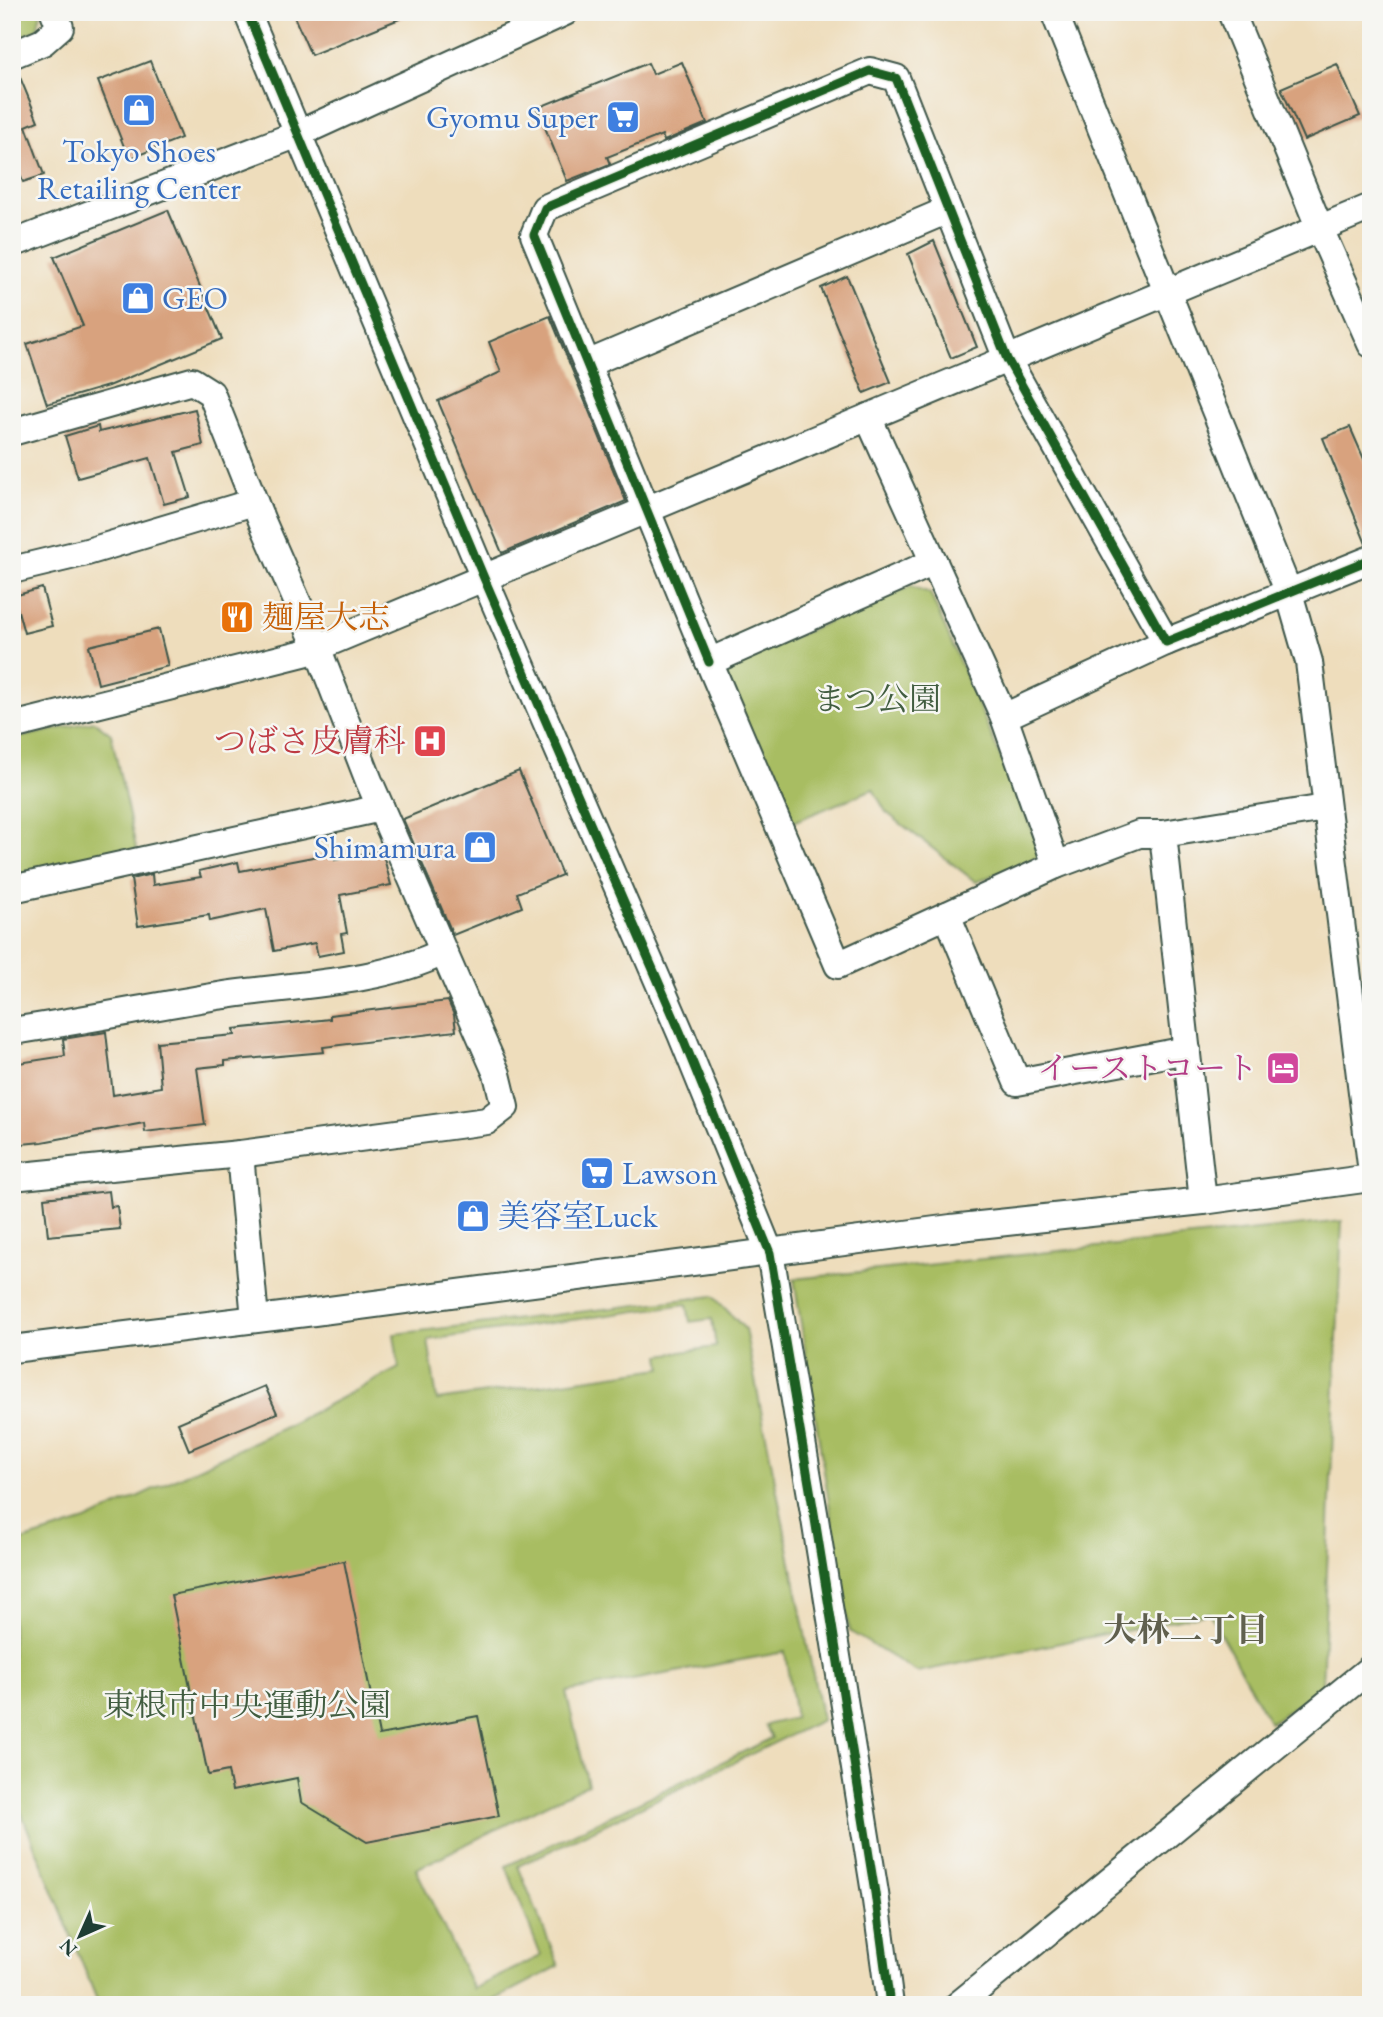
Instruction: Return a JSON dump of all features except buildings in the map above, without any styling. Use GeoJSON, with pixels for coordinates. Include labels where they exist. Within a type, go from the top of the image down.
{"type":"FeatureCollection","features":[{"type":"Feature","properties":{"kind":"street"},"geometry":{"type":"LineString","coordinates":[[12,55],[43,42],[60,27],[54,12]]}},
{"type":"Feature","properties":{"kind":"street"},"geometry":{"type":"LineString","coordinates":[[247,12],[484,578],[681,1034],[770,1253],[814,1513],[890,2005]]}},
{"type":"Feature","properties":{"kind":"street"},"geometry":{"type":"LineString","coordinates":[[12,244],[298,134],[565,12]]}},
{"type":"Feature","properties":{"kind":"street"},"geometry":{"type":"LineString","coordinates":[[1054,12],[1289,593],[1309,662],[1371,1166]]}},
{"type":"Feature","properties":{"kind":"street"},"geometry":{"type":"LineString","coordinates":[[1231,12],[1320,229],[1371,344]]}},
{"type":"Feature","properties":{"kind":"street"},"geometry":{"type":"LineString","coordinates":[[1166,642],[1007,359],[897,78],[870,71],[545,208],[534,234],[709,662],[838,965],[1056,865],[1139,834],[1163,834],[1325,808]]}},
{"type":"Feature","properties":{"kind":"street"},"geometry":{"type":"LineString","coordinates":[[12,726],[280,659],[317,647],[1371,208]]}},
{"type":"Feature","properties":{"kind":"street"},"geometry":{"type":"LineString","coordinates":[[587,364],[948,210]]}},
{"type":"Feature","properties":{"kind":"street"},"geometry":{"type":"LineString","coordinates":[[12,432],[192,381],[211,393],[381,808],[497,1074],[505,1107],[487,1121],[240,1154],[12,1177]]}},
{"type":"Feature","properties":{"kind":"street"},"geometry":{"type":"LineString","coordinates":[[869,417],[1004,717],[1056,865]]}},
{"type":"Feature","properties":{"kind":"street"},"geometry":{"type":"LineString","coordinates":[[12,570],[99,549],[254,502]]}},
{"type":"Feature","properties":{"kind":"street"},"geometry":{"type":"LineString","coordinates":[[1004,717],[1166,642],[1371,559]]}},
{"type":"Feature","properties":{"kind":"street"},"geometry":{"type":"LineString","coordinates":[[709,662],[934,562]]}},
{"type":"Feature","properties":{"kind":"street"},"geometry":{"type":"LineString","coordinates":[[12,888],[381,808]]}},
{"type":"Feature","properties":{"kind":"street"},"geometry":{"type":"LineString","coordinates":[[1163,834],[1203,1201]]}},
{"type":"Feature","properties":{"kind":"street"},"geometry":{"type":"LineString","coordinates":[[947,915],[1017,1082],[1186,1051]]}},
{"type":"Feature","properties":{"kind":"street"},"geometry":{"type":"LineString","coordinates":[[12,1031],[217,996],[357,978],[428,959],[443,952]]}},
{"type":"Feature","properties":{"kind":"street"},"geometry":{"type":"LineString","coordinates":[[240,1154],[255,1319]]}},
{"type":"Feature","properties":{"kind":"street"},"geometry":{"type":"LineString","coordinates":[[12,1349],[951,1228],[1203,1201],[1371,1178]]}},
{"type":"Feature","properties":{"kind":"street"},"geometry":{"type":"LineString","coordinates":[[958,2005],[1371,1668]]}},
{"type":"Feature","properties":{"kind":"green space"},"geometry":{"type":"Polygon","coordinates":[[[12,12],[41,12],[37,30],[12,40],[12,12]]]}},
{"type":"Feature","properties":{"kind":"green space","name":"まつ公園"},"geometry":{"type":"Polygon","coordinates":[[[911,586],[930,593],[1043,855],[976,882],[886,812],[873,789],[786,825],[720,669],[911,586]]]}},
{"type":"Feature","properties":{"kind":"green space"},"geometry":{"type":"Polygon","coordinates":[[[94,721],[111,734],[137,852],[12,877],[12,739],[94,721]]]}},
{"type":"Feature","properties":{"kind":"green space"},"geometry":{"type":"Polygon","coordinates":[[[1342,1221],[1322,1687],[1270,1723],[1209,1613],[917,1672],[849,1631],[794,1279],[1342,1221]]]}},
{"type":"Feature","properties":{"kind":"green space","name":"東根市中央運動公園"},"geometry":{"type":"Polygon","coordinates":[[[713,1296],[745,1329],[822,1720],[518,1866],[559,1966],[485,2005],[99,2005],[12,1790],[12,1544],[86,1521],[283,1428],[399,1368],[394,1334],[713,1296]],[[687,1304],[428,1340],[437,1400],[662,1368],[660,1355],[716,1347],[712,1319],[690,1322],[687,1304]],[[785,1652],[566,1692],[588,1784],[416,1869],[473,1989],[541,1956],[506,1866],[772,1738],[765,1725],[795,1718],[785,1652]]]}},
{"type":"Feature","properties":{"kind":"cycle path"},"geometry":{"type":"LineString","coordinates":[[247,12],[484,578],[681,1034],[770,1253],[875,1893],[890,2005]]}},
{"type":"Feature","properties":{"kind":"cycle path"},"geometry":{"type":"LineString","coordinates":[[709,662],[534,235],[545,208],[870,71],[896,78],[1007,359],[1166,642],[1371,559]]}},
{"type":"Feature","properties":{"kind":"place","name":"Tokyo Shoes Retailing Center"},"geometry":{"type":"Point","coordinates":[139,110]}},
{"type":"Feature","properties":{"kind":"place","name":"Gyomu Super"},"geometry":{"type":"Point","coordinates":[623,117]}},
{"type":"Feature","properties":{"kind":"place","name":"GEO"},"geometry":{"type":"Point","coordinates":[138,298]}},
{"type":"Feature","properties":{"kind":"place","name":"麺屋大志"},"geometry":{"type":"Point","coordinates":[237,617]}},
{"type":"Feature","properties":{"kind":"place","name":"つばさ皮膚科"},"geometry":{"type":"Point","coordinates":[430,741]}},
{"type":"Feature","properties":{"kind":"place","name":"Shimamura"},"geometry":{"type":"Point","coordinates":[480,847]}},
{"type":"Feature","properties":{"kind":"place","name":"イーストコート"},"geometry":{"type":"Point","coordinates":[1283,1068]}},
{"type":"Feature","properties":{"kind":"place","name":"Lawson"},"geometry":{"type":"Point","coordinates":[597,1173]}},
{"type":"Feature","properties":{"kind":"place","name":"美容室Luck"},"geometry":{"type":"Point","coordinates":[473,1216]}},
{"type":"Feature","properties":{"kind":"district","name":"大林二丁目"},"geometry":{"type":"Point","coordinates":[1186,1629]}}]}
